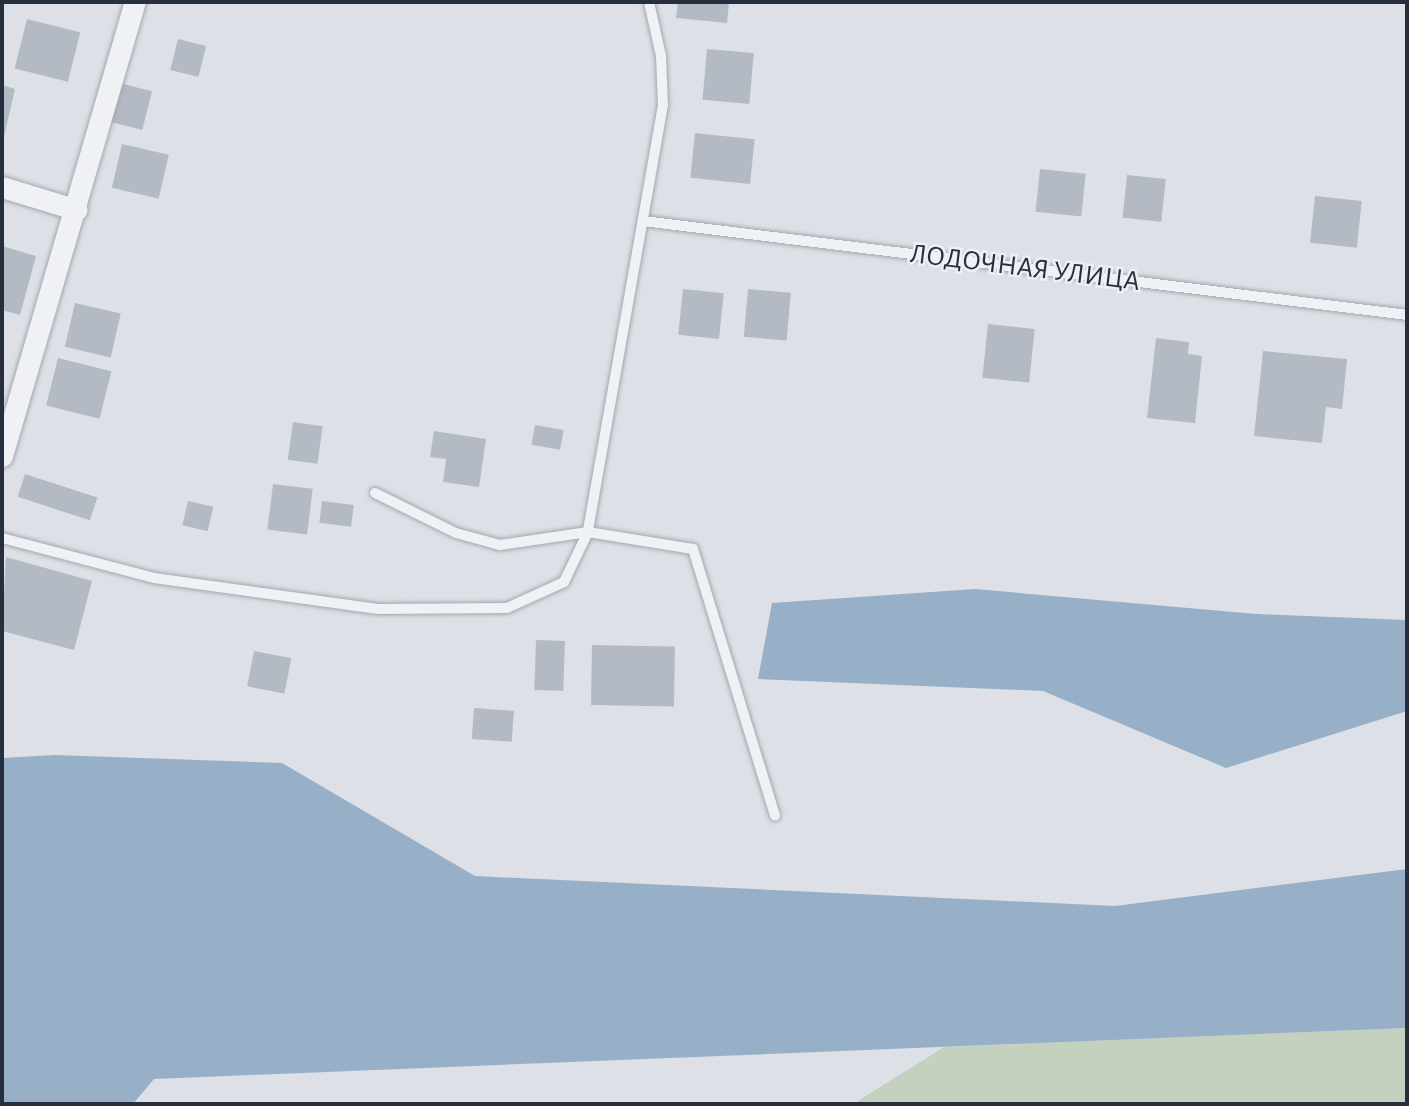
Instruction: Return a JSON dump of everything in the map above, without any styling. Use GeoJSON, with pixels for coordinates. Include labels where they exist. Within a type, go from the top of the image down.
{"type":"FeatureCollection","features":[{"type":"Feature","properties":{"kind":"street"},"geometry":{"type":"LineString","coordinates":[[2,456],[135,2]]}},
{"type":"Feature","properties":{"kind":"street"},"geometry":{"type":"LineString","coordinates":[[2,187],[76,209]]}},
{"type":"Feature","properties":{"kind":"lane"},"geometry":{"type":"LineString","coordinates":[[2,538],[155,578],[378,609],[507,608],[564,582],[587,532],[663,105],[662,56],[649,2]]}},
{"type":"Feature","properties":{"kind":"lane","name":"ЛОДОЧНАЯ УЛИЦА"},"geometry":{"type":"LineString","coordinates":[[643,221],[1407,315]]}},
{"type":"Feature","properties":{"kind":"lane"},"geometry":{"type":"LineString","coordinates":[[375,493],[456,533],[500,545],[587,532],[693,549],[775,816]]}},
{"type":"Feature","properties":{"kind":"green space"},"geometry":{"type":"Polygon","coordinates":[[[1407,1028],[1407,1104],[853,1104],[944,1047],[1407,1028]]]}},
{"type":"Feature","properties":{"kind":"water"},"geometry":{"type":"Polygon","coordinates":[[[975,589],[1256,614],[1407,620],[1407,711],[1226,768],[1043,691],[758,679],[772,603],[975,589]]]}},
{"type":"Feature","properties":{"kind":"water"},"geometry":{"type":"Polygon","coordinates":[[[55,755],[282,763],[475,876],[1115,906],[1407,869],[1407,1028],[154,1079],[133,1104],[2,1104],[2,758],[55,755]]]}},
{"type":"Feature","properties":{"kind":"building"},"geometry":{"type":"Polygon","coordinates":[[[678,2],[729,2],[727,23],[676,18],[678,2]]]}},
{"type":"Feature","properties":{"kind":"building"},"geometry":{"type":"Polygon","coordinates":[[[27,19],[80,32],[68,82],[15,68],[27,19]]]}},
{"type":"Feature","properties":{"kind":"building"},"geometry":{"type":"Polygon","coordinates":[[[178,39],[206,46],[198,77],[170,70],[178,39]]]}},
{"type":"Feature","properties":{"kind":"building"},"geometry":{"type":"Polygon","coordinates":[[[707,49],[754,53],[749,104],[703,100],[707,49]]]}},
{"type":"Feature","properties":{"kind":"building"},"geometry":{"type":"Polygon","coordinates":[[[119,83],[152,91],[142,130],[109,122],[119,83]]]}},
{"type":"Feature","properties":{"kind":"building"},"geometry":{"type":"Polygon","coordinates":[[[2,85],[15,89],[3,141],[2,140],[2,85]]]}},
{"type":"Feature","properties":{"kind":"building"},"geometry":{"type":"Polygon","coordinates":[[[695,133],[755,139],[750,184],[690,178],[695,133]]]}},
{"type":"Feature","properties":{"kind":"building"},"geometry":{"type":"Polygon","coordinates":[[[122,144],[169,155],[159,199],[112,188],[122,144]]]}},
{"type":"Feature","properties":{"kind":"building"},"geometry":{"type":"Polygon","coordinates":[[[1040,169],[1086,174],[1081,217],[1036,212],[1040,169]]]}},
{"type":"Feature","properties":{"kind":"building"},"geometry":{"type":"Polygon","coordinates":[[[1127,175],[1166,179],[1161,222],[1123,218],[1127,175]]]}},
{"type":"Feature","properties":{"kind":"building"},"geometry":{"type":"Polygon","coordinates":[[[1315,196],[1362,201],[1357,248],[1310,243],[1315,196]]]}},
{"type":"Feature","properties":{"kind":"building"},"geometry":{"type":"Polygon","coordinates":[[[2,246],[36,256],[20,315],[2,310],[2,246]]]}},
{"type":"Feature","properties":{"kind":"building"},"geometry":{"type":"Polygon","coordinates":[[[683,289],[724,293],[719,339],[678,335],[683,289]]]}},
{"type":"Feature","properties":{"kind":"building"},"geometry":{"type":"Polygon","coordinates":[[[748,289],[791,293],[787,341],[744,337],[748,289]]]}},
{"type":"Feature","properties":{"kind":"building"},"geometry":{"type":"Polygon","coordinates":[[[75,303],[121,314],[111,357],[65,347],[75,303]]]}},
{"type":"Feature","properties":{"kind":"building"},"geometry":{"type":"Polygon","coordinates":[[[988,324],[1035,329],[1029,383],[982,378],[988,324]]]}},
{"type":"Feature","properties":{"kind":"building"},"geometry":{"type":"Polygon","coordinates":[[[1156,338],[1189,342],[1188,354],[1202,356],[1195,423],[1147,418],[1156,338]]]}},
{"type":"Feature","properties":{"kind":"building"},"geometry":{"type":"Polygon","coordinates":[[[1263,351],[1347,359],[1342,409],[1326,407],[1322,443],[1254,436],[1263,351]]]}},
{"type":"Feature","properties":{"kind":"building"},"geometry":{"type":"Polygon","coordinates":[[[58,358],[111,371],[100,419],[46,406],[58,358]]]}},
{"type":"Feature","properties":{"kind":"building"},"geometry":{"type":"Polygon","coordinates":[[[293,422],[323,426],[317,464],[288,460],[293,422]]]}},
{"type":"Feature","properties":{"kind":"building"},"geometry":{"type":"Polygon","coordinates":[[[535,425],[564,430],[560,450],[532,445],[535,425]]]}},
{"type":"Feature","properties":{"kind":"building"},"geometry":{"type":"Polygon","coordinates":[[[434,431],[486,439],[479,487],[443,482],[446,459],[430,457],[434,431]]]}},
{"type":"Feature","properties":{"kind":"building"},"geometry":{"type":"Polygon","coordinates":[[[25,474],[97,497],[90,520],[18,497],[25,474]]]}},
{"type":"Feature","properties":{"kind":"building"},"geometry":{"type":"Polygon","coordinates":[[[273,484],[313,489],[307,535],[267,530],[273,484]]]}},
{"type":"Feature","properties":{"kind":"building"},"geometry":{"type":"Polygon","coordinates":[[[188,501],[213,507],[208,531],[182,525],[188,501]]]}},
{"type":"Feature","properties":{"kind":"building"},"geometry":{"type":"Polygon","coordinates":[[[322,501],[354,505],[351,527],[319,523],[322,501]]]}},
{"type":"Feature","properties":{"kind":"building"},"geometry":{"type":"Polygon","coordinates":[[[6,557],[92,581],[74,650],[2,631],[6,557]]]}},
{"type":"Feature","properties":{"kind":"building"},"geometry":{"type":"Polygon","coordinates":[[[536,640],[565,641],[563,691],[534,690],[536,640]]]}},
{"type":"Feature","properties":{"kind":"building"},"geometry":{"type":"Polygon","coordinates":[[[592,645],[675,646],[674,706],[591,705],[592,645]]]}},
{"type":"Feature","properties":{"kind":"building"},"geometry":{"type":"Polygon","coordinates":[[[254,651],[291,658],[284,694],[247,686],[254,651]]]}},
{"type":"Feature","properties":{"kind":"building"},"geometry":{"type":"Polygon","coordinates":[[[474,708],[514,711],[512,742],[472,739],[474,708]]]}}]}
